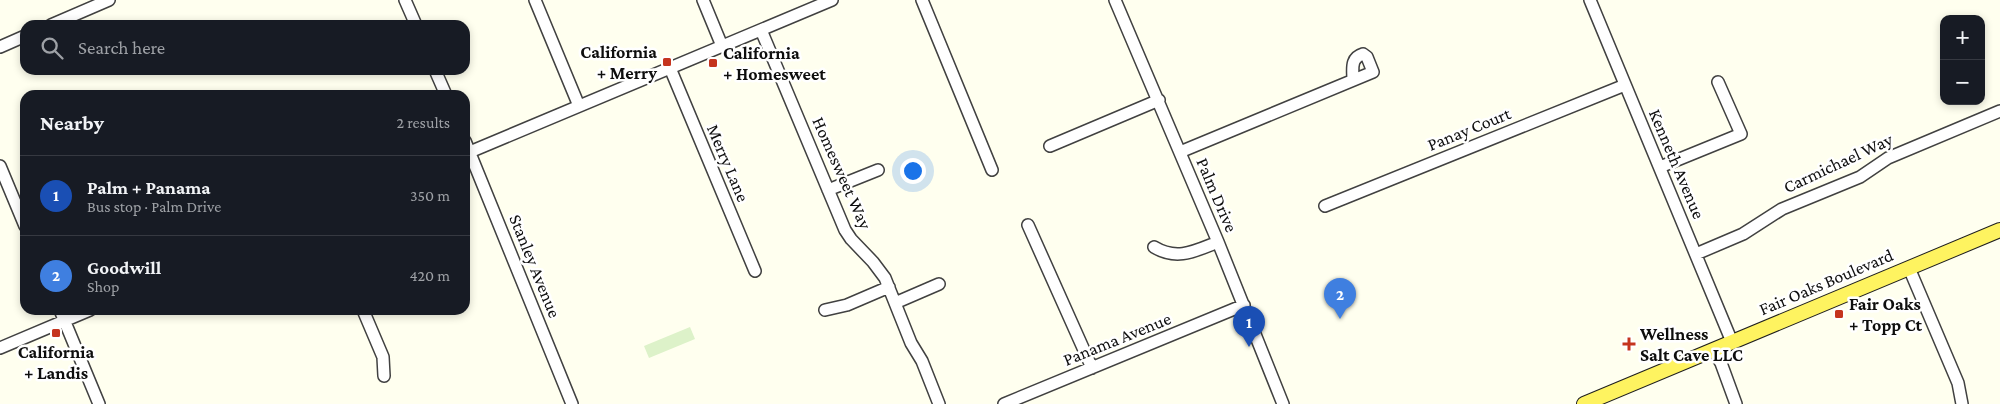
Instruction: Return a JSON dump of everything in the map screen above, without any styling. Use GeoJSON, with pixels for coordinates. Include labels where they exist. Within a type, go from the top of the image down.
{"type":"FeatureCollection","features":[{"type":"Feature","properties":{"kind":"main road","name":"Fair Oaks Boulevard"},"geometry":{"type":"LineString","coordinates":[[1584,404],[2000,230]]}},
{"type":"Feature","properties":{"kind":"street"},"geometry":{"type":"LineString","coordinates":[[63,20],[109,0]]}},
{"type":"Feature","properties":{"kind":"street"},"geometry":{"type":"LineString","coordinates":[[405,0],[414,20]]}},
{"type":"Feature","properties":{"kind":"street"},"geometry":{"type":"LineString","coordinates":[[535,0],[579,106]]}},
{"type":"Feature","properties":{"kind":"street"},"geometry":{"type":"LineString","coordinates":[[703,0],[722,46]]}},
{"type":"Feature","properties":{"kind":"street"},"geometry":{"type":"LineString","coordinates":[[470,147],[579,106],[832,0]]}},
{"type":"Feature","properties":{"kind":"street"},"geometry":{"type":"LineString","coordinates":[[922,0],[992,170]]}},
{"type":"Feature","properties":{"kind":"street","name":"Palm Drive"},"geometry":{"type":"LineString","coordinates":[[1115,0],[1159,100],[1283,404]]}},
{"type":"Feature","properties":{"kind":"street","name":"Kenneth Avenue"},"geometry":{"type":"LineString","coordinates":[[1590,0],[1732,342]]}},
{"type":"Feature","properties":{"kind":"street","name":"Homesweet Way"},"geometry":{"type":"LineString","coordinates":[[761,30],[848,235],[858,248],[880,269],[939,404]]}},
{"type":"Feature","properties":{"kind":"street"},"geometry":{"type":"LineString","coordinates":[[0,47],[20,38]]}},
{"type":"Feature","properties":{"kind":"street","name":"Merry Lane"},"geometry":{"type":"LineString","coordinates":[[670,68],[755,271]]}},
{"type":"Feature","properties":{"kind":"street"},"geometry":{"type":"LineString","coordinates":[[437,75],[444,90]]}},
{"type":"Feature","properties":{"kind":"street"},"geometry":{"type":"LineString","coordinates":[[1180,152],[1353,80]]}},
{"type":"Feature","properties":{"kind":"street"},"geometry":{"type":"LineString","coordinates":[[1660,167],[1741,134],[1718,82]]}},
{"type":"Feature","properties":{"kind":"street","name":"Panay Court"},"geometry":{"type":"LineString","coordinates":[[1325,206],[1625,85]]}},
{"type":"Feature","properties":{"kind":"street"},"geometry":{"type":"LineString","coordinates":[[1050,146],[1159,100]]}},
{"type":"Feature","properties":{"kind":"street","name":"Carmichael Way"},"geometry":{"type":"LineString","coordinates":[[1696,254],[1742,234],[1782,209],[1860,177],[1888,158],[2000,111]]}},
{"type":"Feature","properties":{"kind":"street","name":"Stanley Avenue"},"geometry":{"type":"LineString","coordinates":[[470,159],[572,404]]}},
{"type":"Feature","properties":{"kind":"street"},"geometry":{"type":"LineString","coordinates":[[0,166],[20,214]]}},
{"type":"Feature","properties":{"kind":"street"},"geometry":{"type":"LineString","coordinates":[[828,190],[878,170]]}},
{"type":"Feature","properties":{"kind":"street"},"geometry":{"type":"LineString","coordinates":[[1028,225],[1092,368]]}},
{"type":"Feature","properties":{"kind":"street"},"geometry":{"type":"LineString","coordinates":[[1154,247],[1166,253],[1182,255],[1218,242]]}},
{"type":"Feature","properties":{"kind":"street"},"geometry":{"type":"LineString","coordinates":[[1909,268],[1958,383],[1962,404]]}},
{"type":"Feature","properties":{"kind":"street"},"geometry":{"type":"LineString","coordinates":[[895,302],[939,284]]}},
{"type":"Feature","properties":{"kind":"street"},"geometry":{"type":"LineString","coordinates":[[825,310],[847,305],[889,287]]}},
{"type":"Feature","properties":{"kind":"street","name":"Panama Avenue"},"geometry":{"type":"LineString","coordinates":[[1004,404],[1244,305]]}},
{"type":"Feature","properties":{"kind":"street"},"geometry":{"type":"LineString","coordinates":[[0,348],[62,315],[99,404]]}},
{"type":"Feature","properties":{"kind":"street"},"geometry":{"type":"LineString","coordinates":[[366,315],[383,357],[384,376]]}},
{"type":"Feature","properties":{"kind":"street"},"geometry":{"type":"LineString","coordinates":[[1713,350],[1721,363],[1736,404]]}},
{"type":"Feature","properties":{"kind":"green space"},"geometry":{"type":"Polygon","coordinates":[[[690,327],[695,339],[649,358],[644,346],[690,327]]]}},
{"type":"Feature","properties":{"kind":"place","name":"California + Merry"},"geometry":{"type":"Point","coordinates":[667,62]}},
{"type":"Feature","properties":{"kind":"place","name":"California + Homesweet"},"geometry":{"type":"Point","coordinates":[713,63]}},
{"type":"Feature","properties":{"kind":"place","name":"Fair Oaks + Topp Ct"},"geometry":{"type":"Point","coordinates":[1839,314]}},
{"type":"Feature","properties":{"kind":"place","name":"Goodwill"},"geometry":{"type":"Point","coordinates":[1340,319]}},
{"type":"Feature","properties":{"kind":"place","name":"California + Landis"},"geometry":{"type":"Point","coordinates":[56,333]}},
{"type":"Feature","properties":{"kind":"place","name":"Wellness Salt Cave LLC"},"geometry":{"type":"Point","coordinates":[1629,344]}},
{"type":"Feature","properties":{"kind":"place","name":"Palm + Panama"},"geometry":{"type":"Point","coordinates":[1249,347]}}]}
